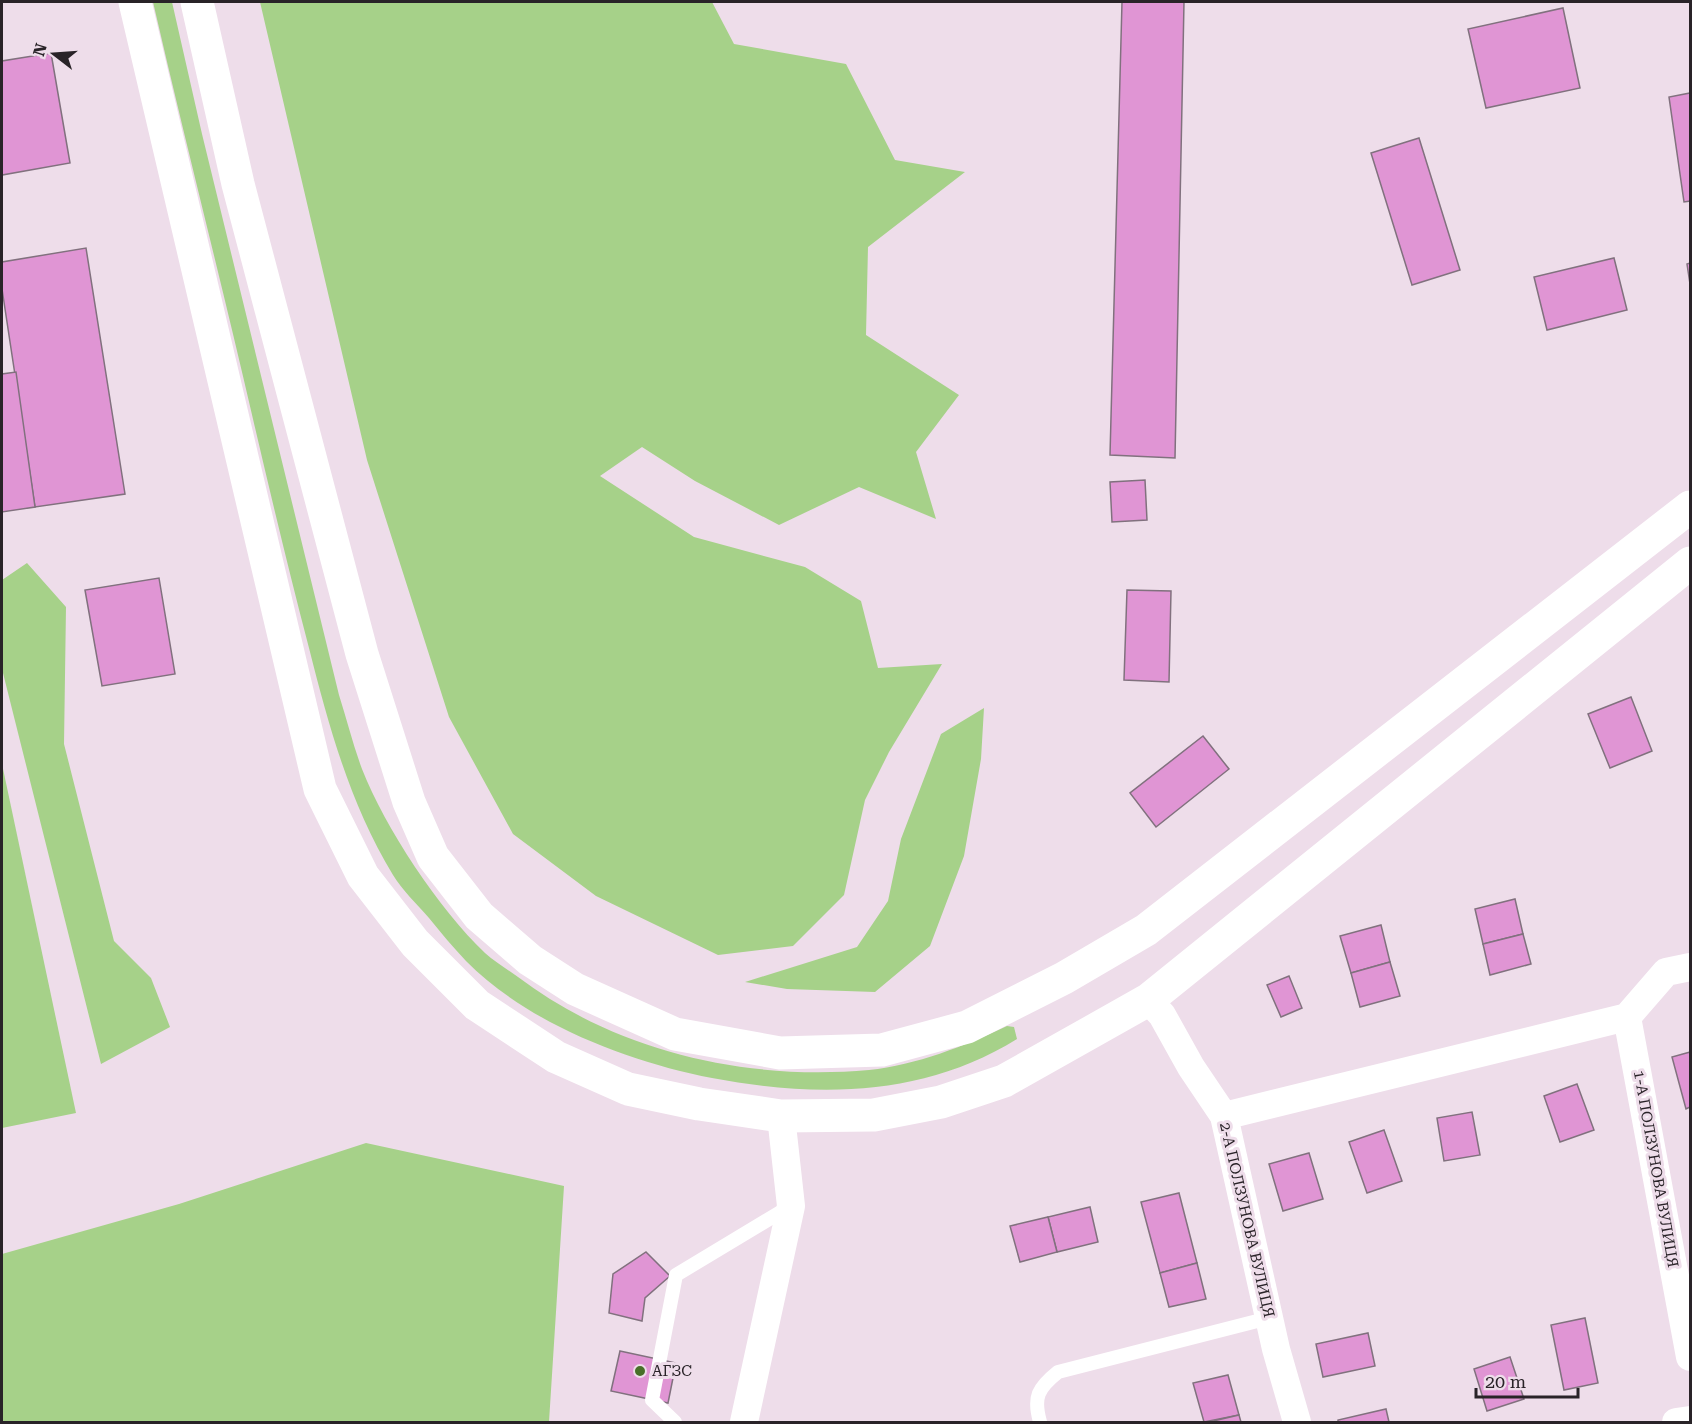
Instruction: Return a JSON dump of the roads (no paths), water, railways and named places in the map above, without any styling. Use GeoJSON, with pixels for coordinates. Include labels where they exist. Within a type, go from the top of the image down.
{"type":"FeatureCollection","features":[{"type":"Feature","properties":{"kind":"main road"},"geometry":{"type":"LineString","coordinates":[[135,2],[320,789],[363,876],[415,943],[477,1005],[556,1057],[628,1089],[699,1104],[781,1116],[874,1116],[941,1102],[1004,1081],[1148,1000],[1690,563]]}},
{"type":"Feature","properties":{"kind":"main road"},"geometry":{"type":"LineString","coordinates":[[197,2],[238,184],[362,654],[409,802],[433,857],[479,916],[530,960],[575,989],[675,1034],[780,1053],[882,1050],[967,1027],[1064,978],[1146,930],[1690,507]]}},
{"type":"Feature","properties":{"kind":"street"},"geometry":{"type":"LineString","coordinates":[[1224,1116],[1628,1017],[1666,972],[1690,967]]}},
{"type":"Feature","properties":{"kind":"street","name":"2-А ПОЛЗУНОВА ВУЛИЦЯ"},"geometry":{"type":"LineString","coordinates":[[1148,1000],[1162,1015],[1191,1067],[1224,1116],[1269,1318],[1297,1422]]}},
{"type":"Feature","properties":{"kind":"street","name":"1-А ПОЛЗУНОВА ВУЛИЦЯ"},"geometry":{"type":"LineString","coordinates":[[1628,1017],[1690,1357]]}},
{"type":"Feature","properties":{"kind":"street"},"geometry":{"type":"LineString","coordinates":[[744,1422],[791,1206],[781,1116]]}},
{"type":"Feature","properties":{"kind":"street"},"geometry":{"type":"LineString","coordinates":[[1676,1422],[1690,1420]]}},
{"type":"Feature","properties":{"kind":"lane"},"geometry":{"type":"LineString","coordinates":[[675,1422],[652,1400],[675,1275],[791,1206]]}},
{"type":"Feature","properties":{"kind":"lane"},"geometry":{"type":"LineString","coordinates":[[1040,1422],[1035,1405],[1042,1385],[1058,1372],[1269,1318]]}},
{"type":"Feature","properties":{"kind":"place","name":"АГЗС"},"geometry":{"type":"Point","coordinates":[640,1371]}}]}
